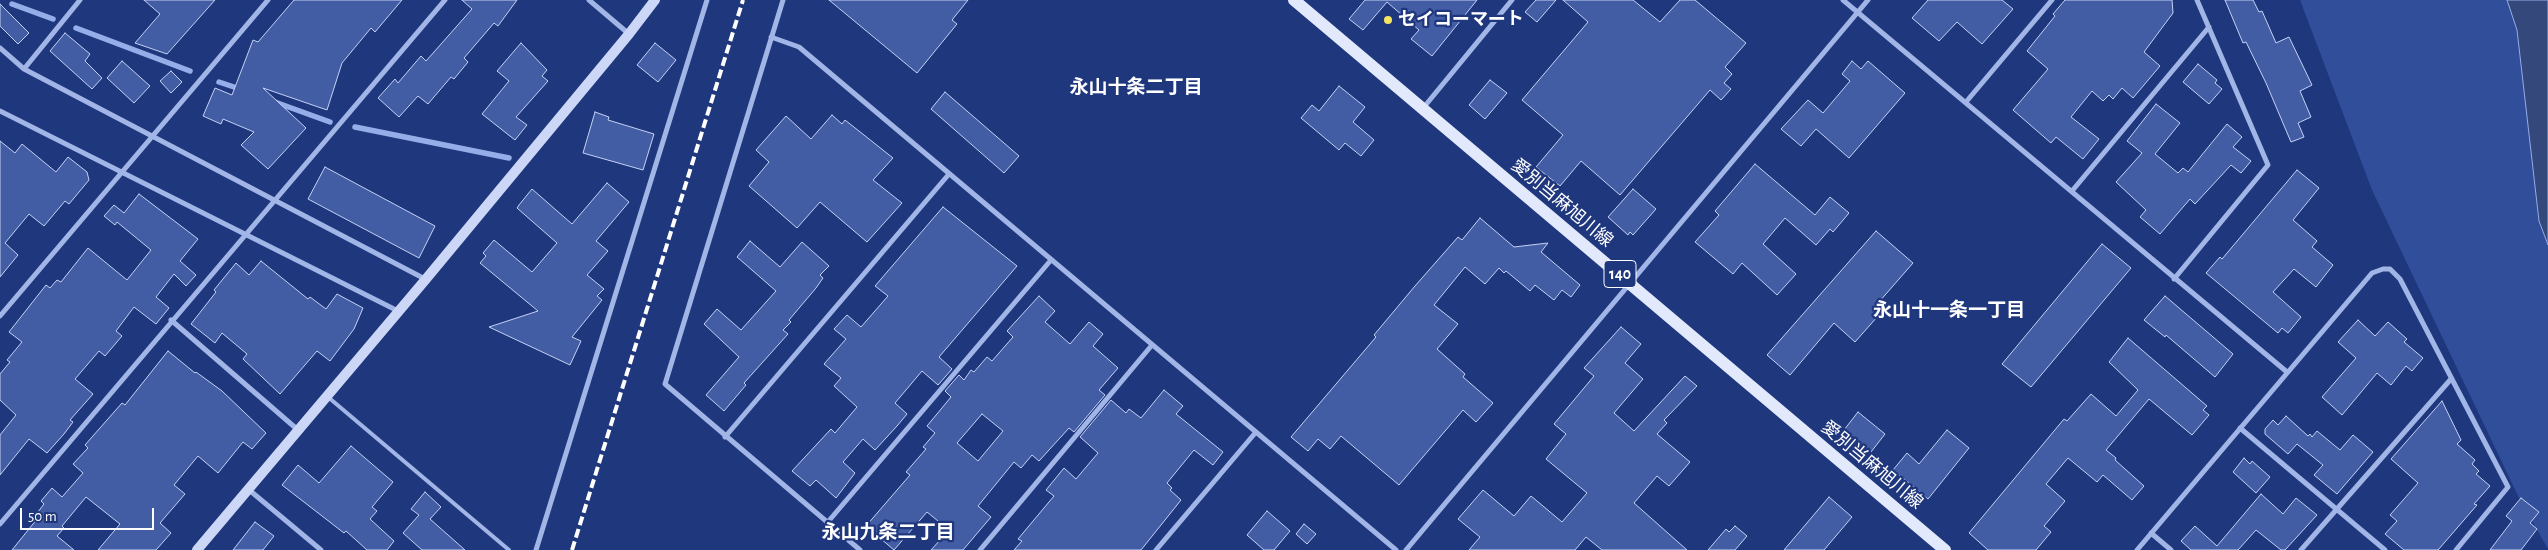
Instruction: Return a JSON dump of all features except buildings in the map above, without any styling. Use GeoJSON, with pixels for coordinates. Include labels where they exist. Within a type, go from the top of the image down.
{"type":"FeatureCollection","features":[{"type":"Feature","properties":{"kind":"main road","name":"愛別当麻旭川線"},"geometry":{"type":"LineString","coordinates":[[1294,0],[1945,550]]}},
{"type":"Feature","properties":{"kind":"street"},"geometry":{"type":"LineString","coordinates":[[24,69],[80,0]]}},
{"type":"Feature","properties":{"kind":"street"},"geometry":{"type":"LineString","coordinates":[[0,316],[268,0]]}},
{"type":"Feature","properties":{"kind":"street"},"geometry":{"type":"LineString","coordinates":[[0,524],[170,320],[445,0]]}},
{"type":"Feature","properties":{"kind":"street"},"geometry":{"type":"LineString","coordinates":[[589,0],[629,34]]}},
{"type":"Feature","properties":{"kind":"street"},"geometry":{"type":"LineString","coordinates":[[197,550],[328,397],[629,34],[655,0]]}},
{"type":"Feature","properties":{"kind":"street"},"geometry":{"type":"LineString","coordinates":[[536,550],[707,0]]}},
{"type":"Feature","properties":{"kind":"street"},"geometry":{"type":"LineString","coordinates":[[783,0],[665,384],[860,550]]}},
{"type":"Feature","properties":{"kind":"street"},"geometry":{"type":"LineString","coordinates":[[1422,110],[1512,0]]}},
{"type":"Feature","properties":{"kind":"street"},"geometry":{"type":"LineString","coordinates":[[1842,0],[2287,372]]}},
{"type":"Feature","properties":{"kind":"street"},"geometry":{"type":"LineString","coordinates":[[1406,550],[1868,0]]}},
{"type":"Feature","properties":{"kind":"street"},"geometry":{"type":"LineString","coordinates":[[1966,102],[2052,0]]}},
{"type":"Feature","properties":{"kind":"street"},"geometry":{"type":"LineString","coordinates":[[2174,279],[2268,165],[2197,0]]}},
{"type":"Feature","properties":{"kind":"street"},"geometry":{"type":"LineString","coordinates":[[2072,191],[2209,27]]}},
{"type":"Feature","properties":{"kind":"street"},"geometry":{"type":"LineString","coordinates":[[771,37],[799,47],[1396,550]]}},
{"type":"Feature","properties":{"kind":"street"},"geometry":{"type":"LineString","coordinates":[[0,48],[24,69],[426,279]]}},
{"type":"Feature","properties":{"kind":"street"},"geometry":{"type":"LineString","coordinates":[[0,111],[398,311]]}},
{"type":"Feature","properties":{"kind":"street"},"geometry":{"type":"LineString","coordinates":[[726,436],[950,174]]}},
{"type":"Feature","properties":{"kind":"street"},"geometry":{"type":"LineString","coordinates":[[828,522],[1051,260]]}},
{"type":"Feature","properties":{"kind":"street"},"geometry":{"type":"LineString","coordinates":[[2137,550],[2372,273],[2383,269],[2390,269],[2400,279],[2508,487],[2456,550]]}},
{"type":"Feature","properties":{"kind":"street"},"geometry":{"type":"LineString","coordinates":[[170,320],[298,430]]}},
{"type":"Feature","properties":{"kind":"street"},"geometry":{"type":"LineString","coordinates":[[980,550],[1152,345]]}},
{"type":"Feature","properties":{"kind":"street"},"geometry":{"type":"LineString","coordinates":[[2301,550],[2451,379]]}},
{"type":"Feature","properties":{"kind":"street"},"geometry":{"type":"LineString","coordinates":[[2240,428],[2385,550]]}},
{"type":"Feature","properties":{"kind":"street"},"geometry":{"type":"LineString","coordinates":[[1156,550],[1256,432]]}},
{"type":"Feature","properties":{"kind":"street"},"geometry":{"type":"LineString","coordinates":[[248,489],[321,550]]}},
{"type":"Feature","properties":{"kind":"street"},"geometry":{"type":"LineString","coordinates":[[2152,533],[2170,550]]}},
{"type":"Feature","properties":{"kind":"lane"},"geometry":{"type":"LineString","coordinates":[[328,397],[509,550]]}},
{"type":"Feature","properties":{"kind":"shaded area"},"geometry":{"type":"Polygon","coordinates":[[[2300,0],[2507,0],[2517,30],[2539,221],[2548,245],[2548,549],[2520,500],[2372,190],[2300,0]]]}},
{"type":"Feature","properties":{"kind":"shaded area"},"geometry":{"type":"Polygon","coordinates":[[[2507,0],[2548,0],[2548,245],[2539,221],[2517,30],[2507,0]]]}},
{"type":"Feature","properties":{"kind":"waterway"},"geometry":{"type":"LineString","coordinates":[[12,4],[53,19]]}},
{"type":"Feature","properties":{"kind":"waterway"},"geometry":{"type":"LineString","coordinates":[[76,28],[190,71]]}},
{"type":"Feature","properties":{"kind":"waterway"},"geometry":{"type":"LineString","coordinates":[[219,82],[240,89]]}},
{"type":"Feature","properties":{"kind":"waterway"},"geometry":{"type":"LineString","coordinates":[[272,101],[330,122]]}},
{"type":"Feature","properties":{"kind":"waterway"},"geometry":{"type":"LineString","coordinates":[[355,127],[509,158]]}},
{"type":"Feature","properties":{"kind":"railway"},"geometry":{"type":"LineString","coordinates":[[572,550],[743,0]]}},
{"type":"Feature","properties":{"kind":"place","name":"セイコーマート"},"geometry":{"type":"Point","coordinates":[1388,20]}},
{"type":"Feature","properties":{"kind":"district","name":"永山十条二丁目"},"geometry":{"type":"Point","coordinates":[1136,87]}},
{"type":"Feature","properties":{"kind":"district","name":"永山十一条一丁目"},"geometry":{"type":"Point","coordinates":[1949,310]}},
{"type":"Feature","properties":{"kind":"district","name":"永山九条二丁目"},"geometry":{"type":"Point","coordinates":[888,532]}}]}
